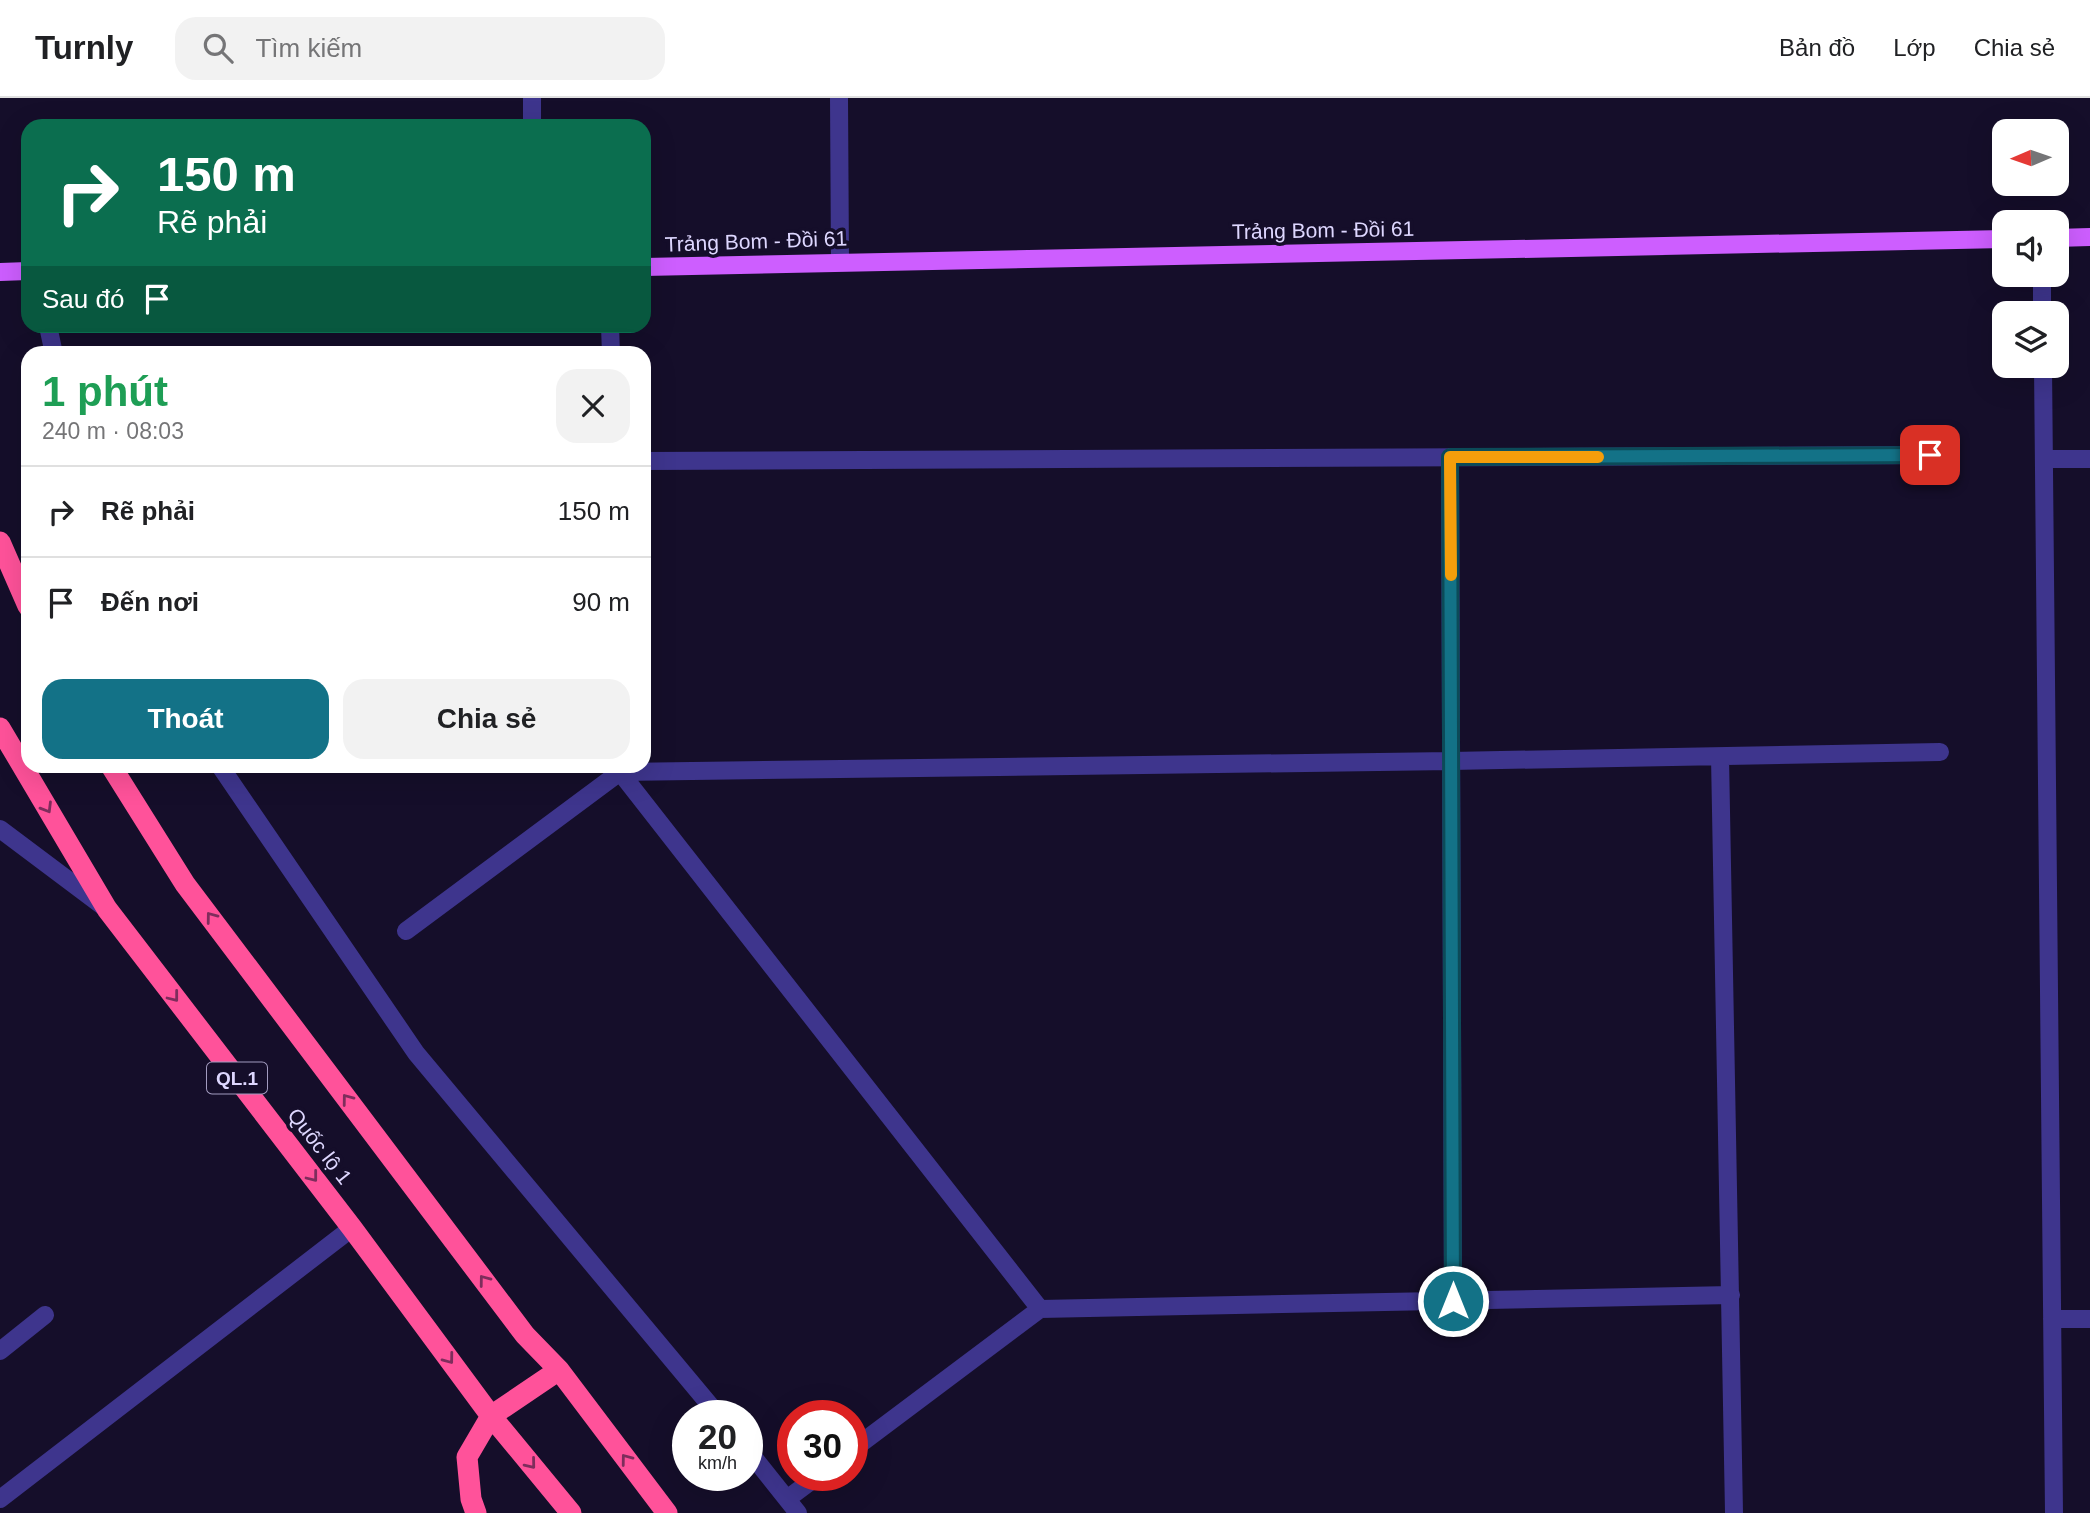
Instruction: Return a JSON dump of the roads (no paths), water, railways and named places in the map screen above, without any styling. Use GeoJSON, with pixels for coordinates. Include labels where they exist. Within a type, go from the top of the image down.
{"type":"FeatureCollection","features":[{"type":"Feature","properties":{"kind":"highway"},"geometry":{"type":"LineString","coordinates":[[0,542],[21,590]]}},
{"type":"Feature","properties":{"kind":"highway","name":"Quốc lộ 1"},"geometry":{"type":"LineString","coordinates":[[0,728],[21,764]]}},
{"type":"Feature","properties":{"kind":"highway","name":"Quốc lộ 1"},"geometry":{"type":"LineString","coordinates":[[27,773],[107,909],[352,1228],[492,1416],[571,1513]]}},
{"type":"Feature","properties":{"kind":"highway"},"geometry":{"type":"LineString","coordinates":[[115,773],[186,884],[526,1335],[559,1370],[667,1513]]}},
{"type":"Feature","properties":{"kind":"highway"},"geometry":{"type":"LineString","coordinates":[[476,1513],[471,1499],[467,1457],[492,1416],[559,1370]]}},
{"type":"Feature","properties":{"kind":"main road"},"geometry":{"type":"LineString","coordinates":[[2069,238],[2090,237]]}},
{"type":"Feature","properties":{"kind":"main road","name":"Trảng Bom - Đồi 61"},"geometry":{"type":"LineString","coordinates":[[651,267],[1992,239]]}},
{"type":"Feature","properties":{"kind":"main road"},"geometry":{"type":"LineString","coordinates":[[0,272],[21,271]]}},
{"type":"Feature","properties":{"kind":"street"},"geometry":{"type":"LineString","coordinates":[[532,98],[532,119]]}},
{"type":"Feature","properties":{"kind":"street"},"geometry":{"type":"LineString","coordinates":[[839,98],[840,262]]}},
{"type":"Feature","properties":{"kind":"street"},"geometry":{"type":"LineString","coordinates":[[2043,378],[2054,1513]]}},
{"type":"Feature","properties":{"kind":"street"},"geometry":{"type":"LineString","coordinates":[[651,461],[1930,455]]}},
{"type":"Feature","properties":{"kind":"street"},"geometry":{"type":"LineString","coordinates":[[1450,457],[1453,1301]]}},
{"type":"Feature","properties":{"kind":"street"},"geometry":{"type":"LineString","coordinates":[[2044,460],[2090,459]]}},
{"type":"Feature","properties":{"kind":"street"},"geometry":{"type":"LineString","coordinates":[[651,769],[1451,761],[1940,752]]}},
{"type":"Feature","properties":{"kind":"street"},"geometry":{"type":"LineString","coordinates":[[1720,757],[1734,1513]]}},
{"type":"Feature","properties":{"kind":"street"},"geometry":{"type":"LineString","coordinates":[[225,773],[416,1053],[706,1400]]}},
{"type":"Feature","properties":{"kind":"street"},"geometry":{"type":"LineString","coordinates":[[406,931],[615,773]]}},
{"type":"Feature","properties":{"kind":"street"},"geometry":{"type":"LineString","coordinates":[[623,773],[1040,1309]]}},
{"type":"Feature","properties":{"kind":"street"},"geometry":{"type":"LineString","coordinates":[[0,829],[107,909]]}},
{"type":"Feature","properties":{"kind":"street"},"geometry":{"type":"LineString","coordinates":[[0,1499],[352,1228]]}},
{"type":"Feature","properties":{"kind":"street"},"geometry":{"type":"LineString","coordinates":[[868,1438],[1040,1309],[1731,1295]]}},
{"type":"Feature","properties":{"kind":"street"},"geometry":{"type":"LineString","coordinates":[[0,1351],[45,1315]]}},
{"type":"Feature","properties":{"kind":"street"},"geometry":{"type":"LineString","coordinates":[[2052,1319],[2090,1319]]}},
{"type":"Feature","properties":{"kind":"street"},"geometry":{"type":"LineString","coordinates":[[763,1469],[793,1506],[806,1491]]}}]}
